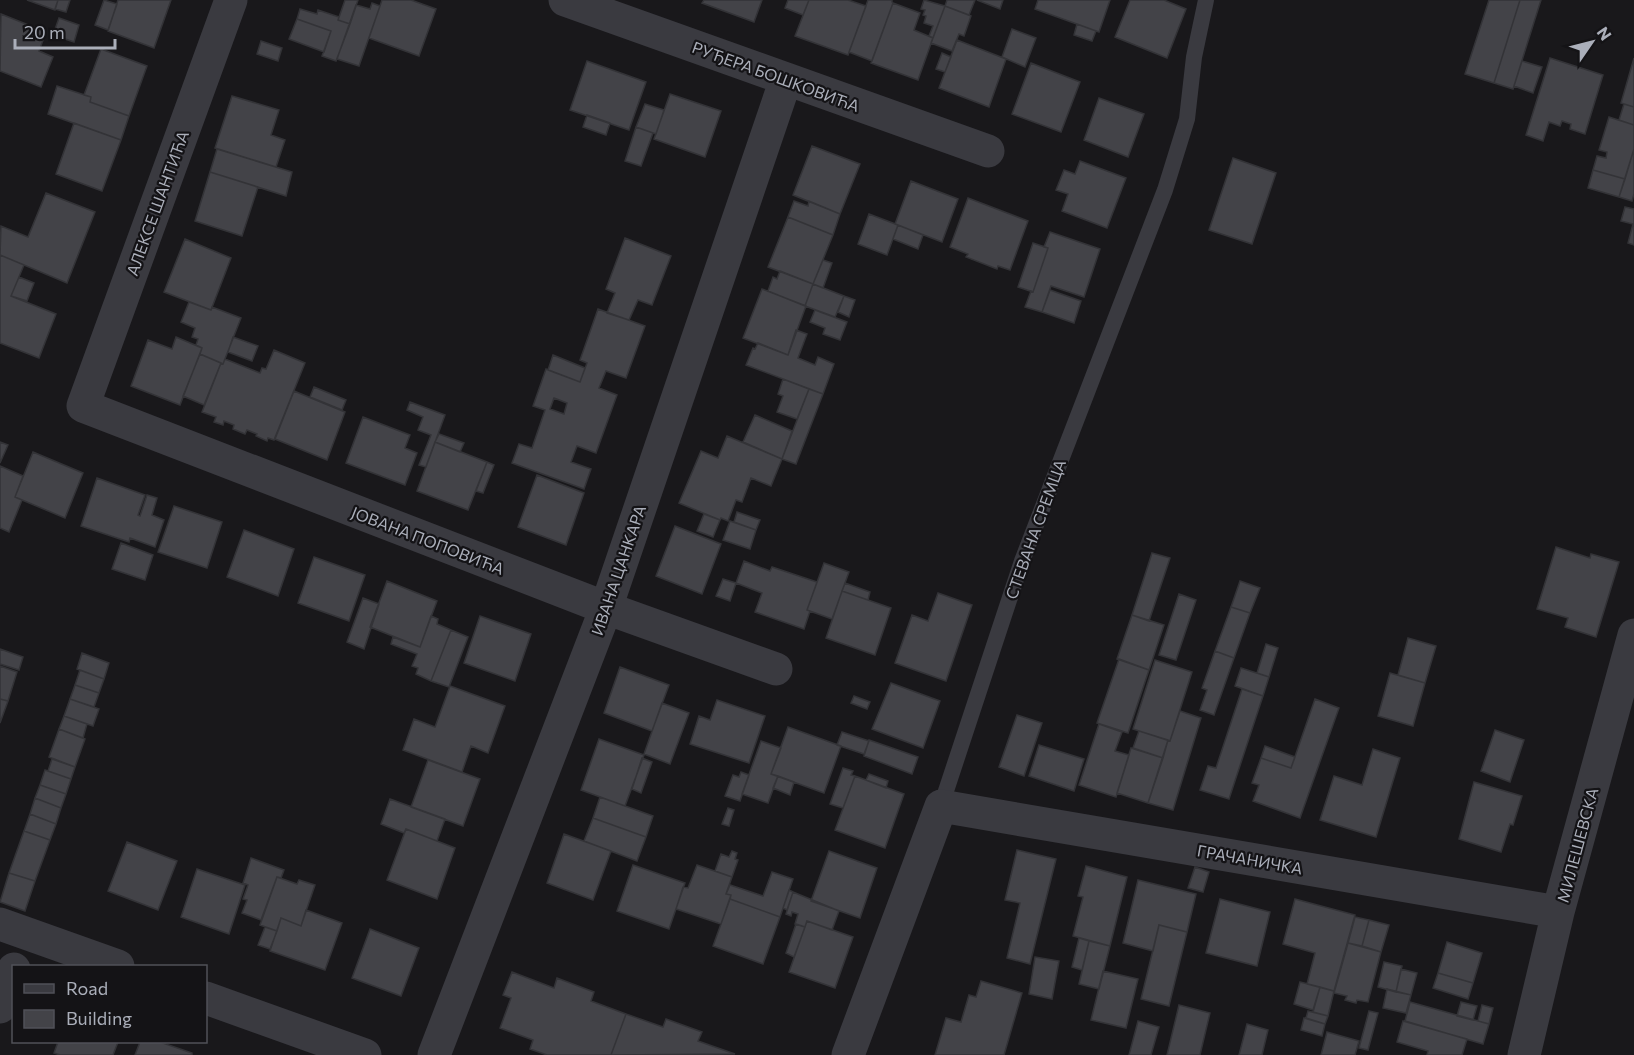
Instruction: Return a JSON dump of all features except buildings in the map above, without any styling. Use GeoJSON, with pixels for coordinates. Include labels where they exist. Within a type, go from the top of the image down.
{"type":"FeatureCollection","features":[{"type":"Feature","properties":{"kind":"street","name":"АЛЕКСЕ ШАНТИЋА"},"geometry":{"type":"LineString","coordinates":[[82,406],[231,0]]}},
{"type":"Feature","properties":{"kind":"street","name":"РУЂЕРА БОШКОВИЋА"},"geometry":{"type":"LineString","coordinates":[[565,0],[988,151]]}},
{"type":"Feature","properties":{"kind":"street","name":"ИВАНА ЦАНКАРА"},"geometry":{"type":"LineString","coordinates":[[434,1055],[606,608],[786,79]]}},
{"type":"Feature","properties":{"kind":"street","name":"ЈОВАНА ПОПОВИЋА"},"geometry":{"type":"LineString","coordinates":[[82,406],[606,608],[776,669]]}},
{"type":"Feature","properties":{"kind":"street","name":"МИЛЕШЕВСКА"},"geometry":{"type":"LineString","coordinates":[[1524,1055],[1558,912],[1634,635]]}},
{"type":"Feature","properties":{"kind":"street","name":"ГРАЧАНИЧКА"},"geometry":{"type":"LineString","coordinates":[[941,806],[1558,912]]}},
{"type":"Feature","properties":{"kind":"street","name":"СТЕВАНА СРЕМЦА"},"geometry":{"type":"LineString","coordinates":[[848,1055],[941,806]]}},
{"type":"Feature","properties":{"kind":"street"},"geometry":{"type":"LineString","coordinates":[[14,965],[13,929],[115,965]]}},
{"type":"Feature","properties":{"kind":"street"},"geometry":{"type":"LineString","coordinates":[[0,1007],[12,974]]}},
{"type":"Feature","properties":{"kind":"street"},"geometry":{"type":"LineString","coordinates":[[207,998],[365,1055]]}},
{"type":"Feature","properties":{"kind":"lane","name":"СТЕВАНА СРЕМЦА"},"geometry":{"type":"LineString","coordinates":[[941,806],[1022,561],[1165,190],[1187,119],[1194,57],[1206,0]]}}]}
